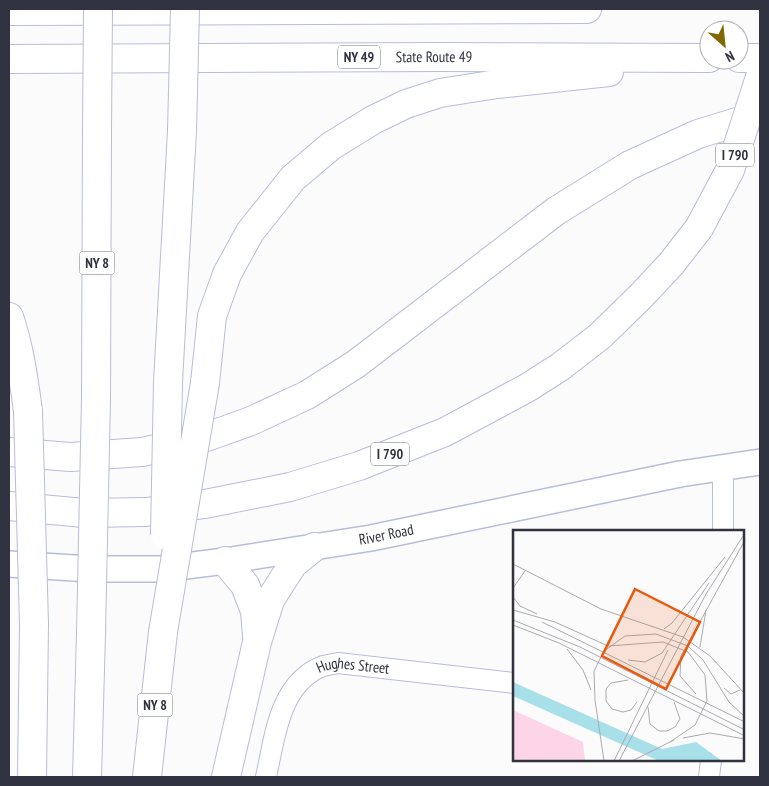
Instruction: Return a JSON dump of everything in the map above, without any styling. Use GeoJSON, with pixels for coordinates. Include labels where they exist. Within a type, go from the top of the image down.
{"type":"FeatureCollection","features":[{"type":"Feature","properties":{"kind":"highway","name":"NY 8"},"geometry":{"type":"LineString","coordinates":[[87,777],[96,398],[98,9]]}},
{"type":"Feature","properties":{"kind":"highway","name":"NY 8"},"geometry":{"type":"LineString","coordinates":[[147,777],[163,632],[168,382],[182,131],[186,9]]}},
{"type":"Feature","properties":{"kind":"highway"},"geometry":{"type":"LineString","coordinates":[[9,11],[587,9]]}},
{"type":"Feature","properties":{"kind":"highway","name":"State Route 49"},"geometry":{"type":"LineString","coordinates":[[9,59],[439,57],[699,59]]}},
{"type":"Feature","properties":{"kind":"highway"},"geometry":{"type":"LineString","coordinates":[[163,632],[204,383],[212,316],[227,274],[250,232],[293,178],[331,146],[381,116],[406,104],[440,93],[497,84],[699,61]]}},
{"type":"Feature","properties":{"kind":"highway","name":"I 790"},"geometry":{"type":"LineString","coordinates":[[9,506],[93,513],[146,512],[205,504],[290,487],[359,466],[445,432],[527,388],[560,367],[600,336],[671,264],[699,228],[730,170],[760,77]]}},
{"type":"Feature","properties":{"kind":"highway"},"geometry":{"type":"LineString","coordinates":[[9,452],[70,457],[142,452],[198,440],[251,421],[306,395],[356,364],[556,211],[630,165],[698,134],[760,115]]}},
{"type":"Feature","properties":{"kind":"highway"},"geometry":{"type":"LineString","coordinates":[[9,317],[23,378],[28,411],[34,624],[32,777]]}},
{"type":"Feature","properties":{"kind":"highway"},"geometry":{"type":"LineString","coordinates":[[226,777],[257,642],[270,600],[293,564],[314,547]]}},
{"type":"Feature","properties":{"kind":"highway"},"geometry":{"type":"LineString","coordinates":[[225,561],[245,586],[255,611],[257,642]]}},
{"type":"Feature","properties":{"kind":"main road","name":"River Road"},"geometry":{"type":"LineString","coordinates":[[9,564],[91,569],[162,569],[225,561],[371,538],[680,474],[760,462]]}},
{"type":"Feature","properties":{"kind":"street"},"geometry":{"type":"LineString","coordinates":[[723,467],[723,530]]}},
{"type":"Feature","properties":{"kind":"street","name":"Hughes Street"},"geometry":{"type":"LineString","coordinates":[[266,777],[279,715],[291,693],[304,677],[322,667],[338,663],[513,683]]}},
{"type":"Feature","properties":{"kind":"street"},"geometry":{"type":"LineString","coordinates":[[709,777],[710,761]]}}]}
